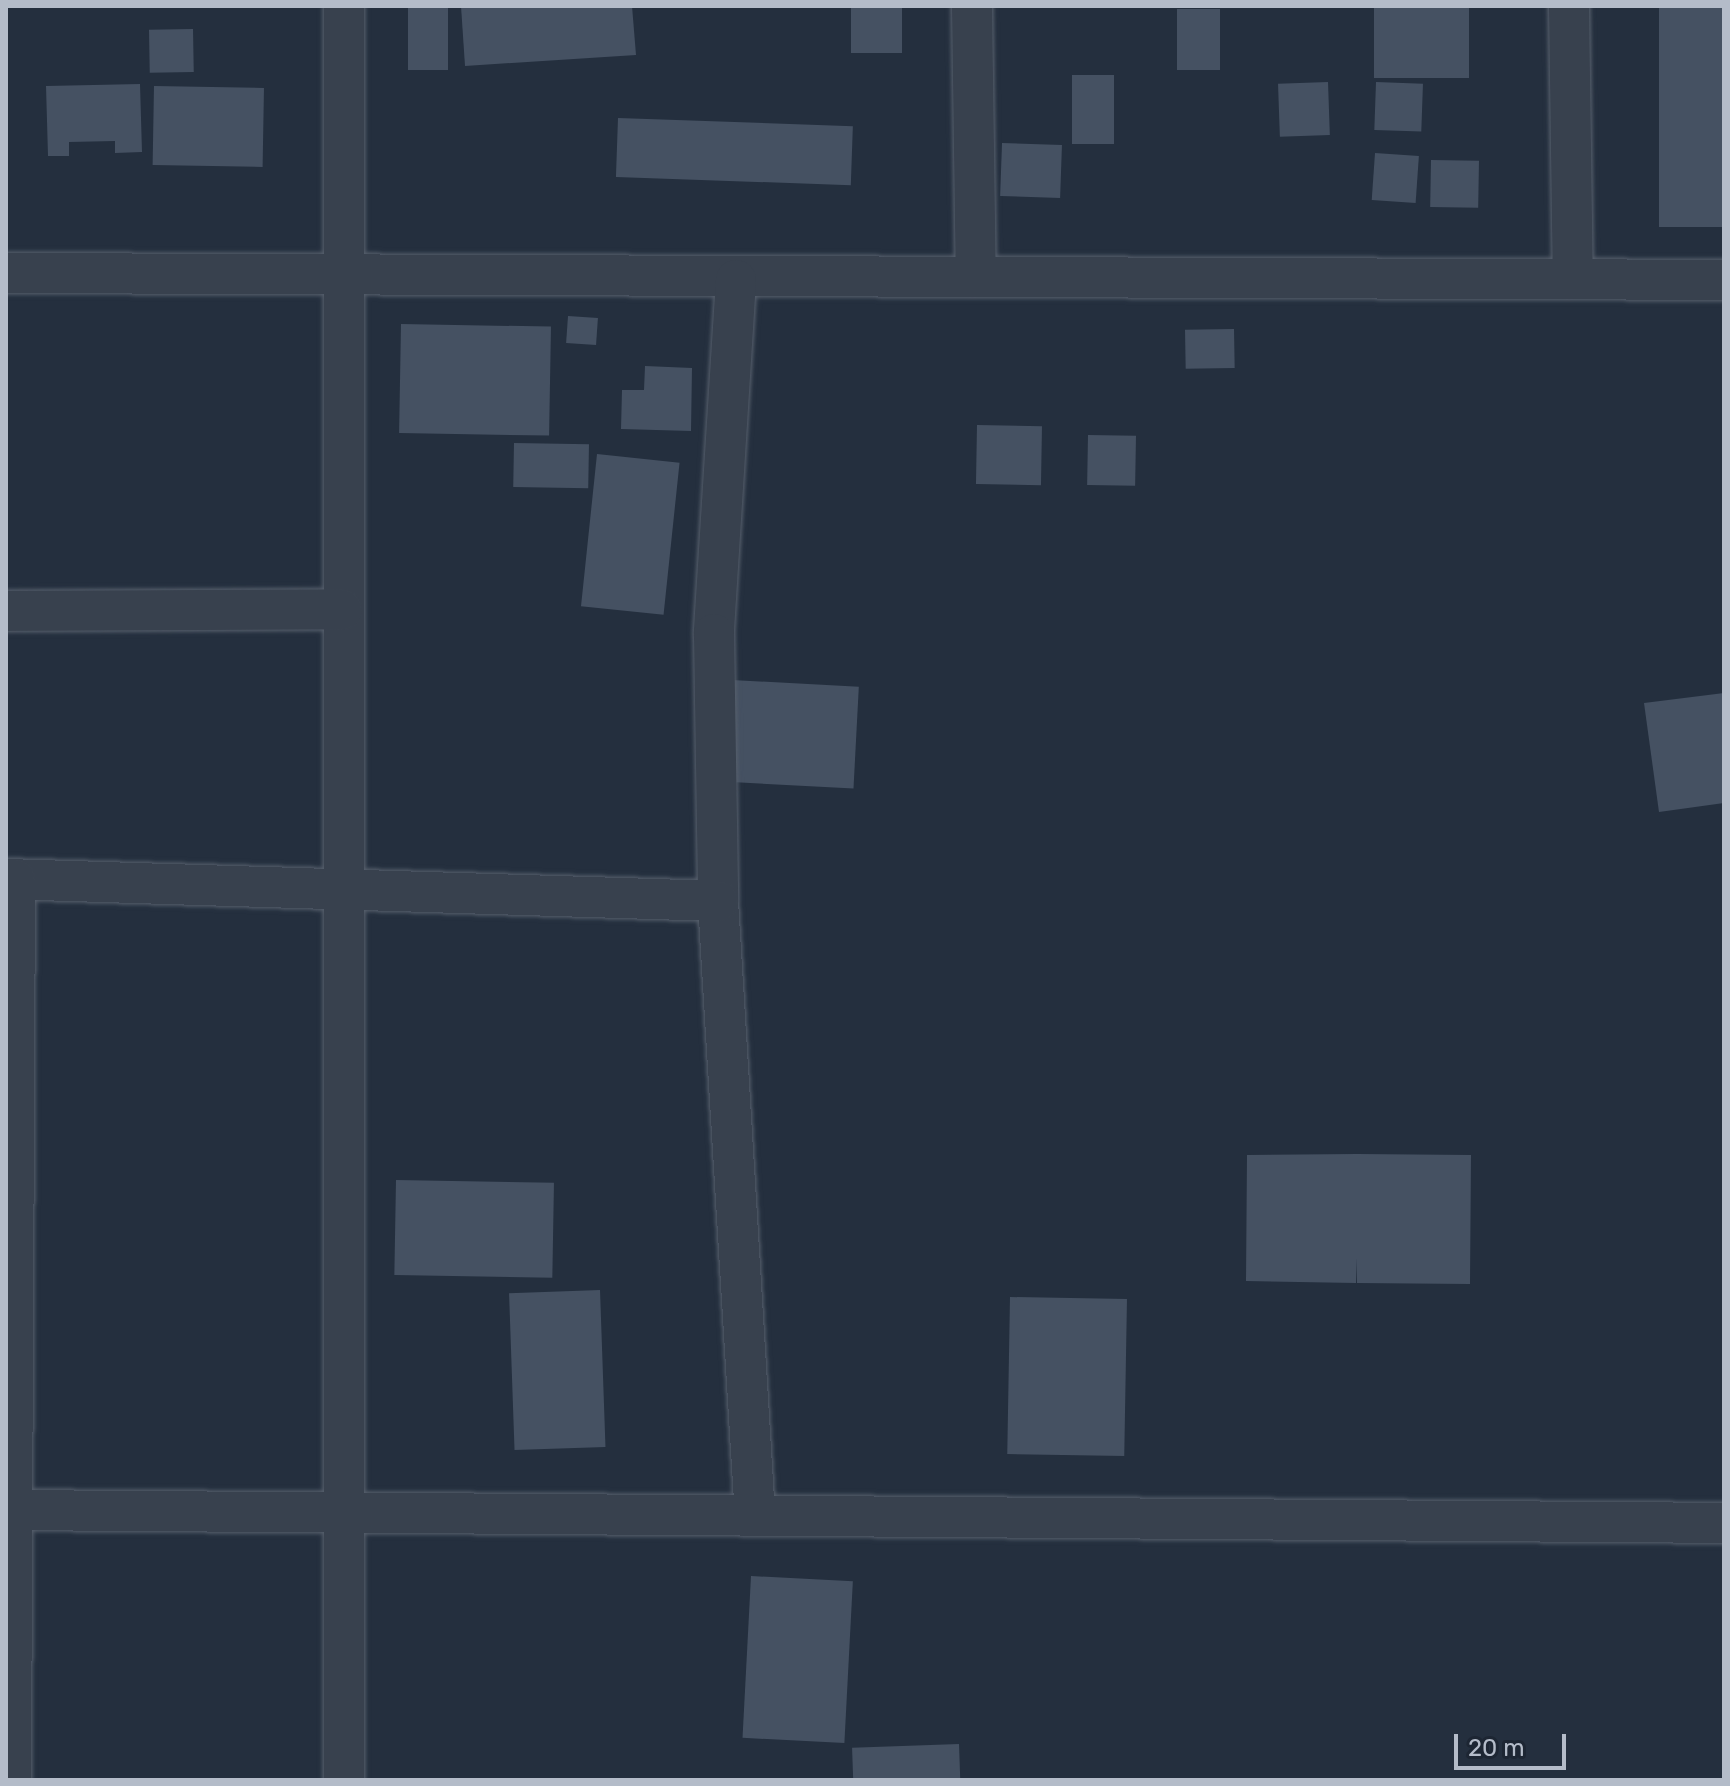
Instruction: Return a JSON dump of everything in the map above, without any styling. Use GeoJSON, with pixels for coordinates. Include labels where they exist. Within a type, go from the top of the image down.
{"type":"FeatureCollection","features":[{"type":"Feature","properties":{"kind":"street"},"geometry":{"type":"LineString","coordinates":[[344,6],[340,1513],[344,1780]]}},
{"type":"Feature","properties":{"kind":"street"},"geometry":{"type":"LineString","coordinates":[[972,6],[976,277]]}},
{"type":"Feature","properties":{"kind":"street"},"geometry":{"type":"LineString","coordinates":[[1569,6],[1573,279]]}},
{"type":"Feature","properties":{"kind":"street"},"geometry":{"type":"LineString","coordinates":[[6,273],[736,280],[976,277],[1724,280]]}},
{"type":"Feature","properties":{"kind":"street"},"geometry":{"type":"LineString","coordinates":[[736,280],[714,634],[718,901],[755,1516]]}},
{"type":"Feature","properties":{"kind":"street"},"geometry":{"type":"LineString","coordinates":[[6,611],[342,609]]}},
{"type":"Feature","properties":{"kind":"street"},"geometry":{"type":"LineString","coordinates":[[11,1780],[10,879],[342,886],[718,901]]}},
{"type":"Feature","properties":{"kind":"street"},"geometry":{"type":"LineString","coordinates":[[9,1510],[1724,1523]]}},
{"type":"Feature","properties":{"kind":"building"},"geometry":{"type":"Polygon","coordinates":[[[408,6],[448,6],[448,70],[408,70],[408,6]]]}},
{"type":"Feature","properties":{"kind":"building"},"geometry":{"type":"Polygon","coordinates":[[[461,6],[632,6],[636,55],[465,66],[461,6]]]}},
{"type":"Feature","properties":{"kind":"building"},"geometry":{"type":"Polygon","coordinates":[[[851,6],[902,6],[902,53],[851,53],[851,6]]]}},
{"type":"Feature","properties":{"kind":"building"},"geometry":{"type":"Polygon","coordinates":[[[1374,6],[1469,6],[1469,78],[1374,78],[1374,6]]]}},
{"type":"Feature","properties":{"kind":"building"},"geometry":{"type":"Polygon","coordinates":[[[1659,6],[1724,6],[1724,227],[1659,227],[1659,6]]]}},
{"type":"Feature","properties":{"kind":"building"},"geometry":{"type":"Polygon","coordinates":[[[1177,9],[1220,9],[1220,70],[1177,70],[1177,9]]]}},
{"type":"Feature","properties":{"kind":"building"},"geometry":{"type":"Polygon","coordinates":[[[193,29],[194,72],[150,73],[149,30],[193,29]]]}},
{"type":"Feature","properties":{"kind":"building"},"geometry":{"type":"Polygon","coordinates":[[[1072,75],[1114,75],[1114,144],[1072,144],[1072,75]]]}},
{"type":"Feature","properties":{"kind":"building"},"geometry":{"type":"Polygon","coordinates":[[[1328,82],[1330,135],[1280,137],[1278,84],[1328,82]]]}},
{"type":"Feature","properties":{"kind":"building"},"geometry":{"type":"Polygon","coordinates":[[[1376,82],[1423,84],[1421,132],[1374,130],[1376,82]]]}},
{"type":"Feature","properties":{"kind":"building"},"geometry":{"type":"Polygon","coordinates":[[[140,84],[142,152],[115,153],[115,141],[69,142],[69,156],[48,156],[46,86],[140,84]]]}},
{"type":"Feature","properties":{"kind":"building"},"geometry":{"type":"Polygon","coordinates":[[[154,86],[264,88],[263,167],[153,165],[154,86]]]}},
{"type":"Feature","properties":{"kind":"building"},"geometry":{"type":"Polygon","coordinates":[[[618,118],[853,126],[851,185],[616,177],[618,118]]]}},
{"type":"Feature","properties":{"kind":"building"},"geometry":{"type":"Polygon","coordinates":[[[1002,143],[1062,145],[1060,198],[1000,196],[1002,143]]]}},
{"type":"Feature","properties":{"kind":"building"},"geometry":{"type":"Polygon","coordinates":[[[1375,153],[1419,156],[1416,203],[1372,200],[1375,153]]]}},
{"type":"Feature","properties":{"kind":"building"},"geometry":{"type":"Polygon","coordinates":[[[1431,160],[1479,161],[1478,208],[1430,207],[1431,160]]]}},
{"type":"Feature","properties":{"kind":"building"},"geometry":{"type":"Polygon","coordinates":[[[568,316],[598,318],[596,345],[566,343],[568,316]]]}},
{"type":"Feature","properties":{"kind":"building"},"geometry":{"type":"Polygon","coordinates":[[[401,324],[551,327],[549,436],[399,433],[401,324]]]}},
{"type":"Feature","properties":{"kind":"building"},"geometry":{"type":"Polygon","coordinates":[[[1234,329],[1235,368],[1186,369],[1185,330],[1234,329]]]}},
{"type":"Feature","properties":{"kind":"building"},"geometry":{"type":"Polygon","coordinates":[[[645,366],[692,368],[691,431],[621,429],[622,390],[644,390],[645,366]]]}},
{"type":"Feature","properties":{"kind":"building"},"geometry":{"type":"Polygon","coordinates":[[[977,425],[1042,426],[1041,485],[976,484],[977,425]]]}},
{"type":"Feature","properties":{"kind":"building"},"geometry":{"type":"Polygon","coordinates":[[[1088,435],[1136,436],[1135,486],[1087,485],[1088,435]]]}},
{"type":"Feature","properties":{"kind":"building"},"geometry":{"type":"Polygon","coordinates":[[[514,443],[589,444],[588,488],[513,487],[514,443]]]}},
{"type":"Feature","properties":{"kind":"building"},"geometry":{"type":"Polygon","coordinates":[[[597,454],[680,463],[664,615],[581,606],[597,454]]]}},
{"type":"Feature","properties":{"kind":"building"},"geometry":{"type":"Polygon","coordinates":[[[732,680],[859,687],[853,789],[727,782],[732,680]]]}},
{"type":"Feature","properties":{"kind":"building"},"geometry":{"type":"Polygon","coordinates":[[[1724,693],[1724,803],[1659,812],[1644,703],[1724,693]]]}},
{"type":"Feature","properties":{"kind":"building"},"geometry":{"type":"Polygon","coordinates":[[[1247,1155],[1471,1155],[1470,1284],[1357,1283],[1357,1258],[1356,1283],[1246,1281],[1247,1155]]]}},
{"type":"Feature","properties":{"kind":"building"},"geometry":{"type":"Polygon","coordinates":[[[396,1180],[554,1183],[552,1278],[394,1275],[396,1180]]]}},
{"type":"Feature","properties":{"kind":"building"},"geometry":{"type":"Polygon","coordinates":[[[600,1290],[605,1447],[515,1450],[509,1293],[600,1290]]]}},
{"type":"Feature","properties":{"kind":"building"},"geometry":{"type":"Polygon","coordinates":[[[1010,1297],[1127,1299],[1124,1456],[1007,1454],[1010,1297]]]}},
{"type":"Feature","properties":{"kind":"building"},"geometry":{"type":"Polygon","coordinates":[[[751,1576],[853,1581],[844,1743],[743,1738],[751,1576]]]}},
{"type":"Feature","properties":{"kind":"building"},"geometry":{"type":"Polygon","coordinates":[[[959,1744],[960,1780],[853,1780],[852,1748],[959,1744]]]}}]}
